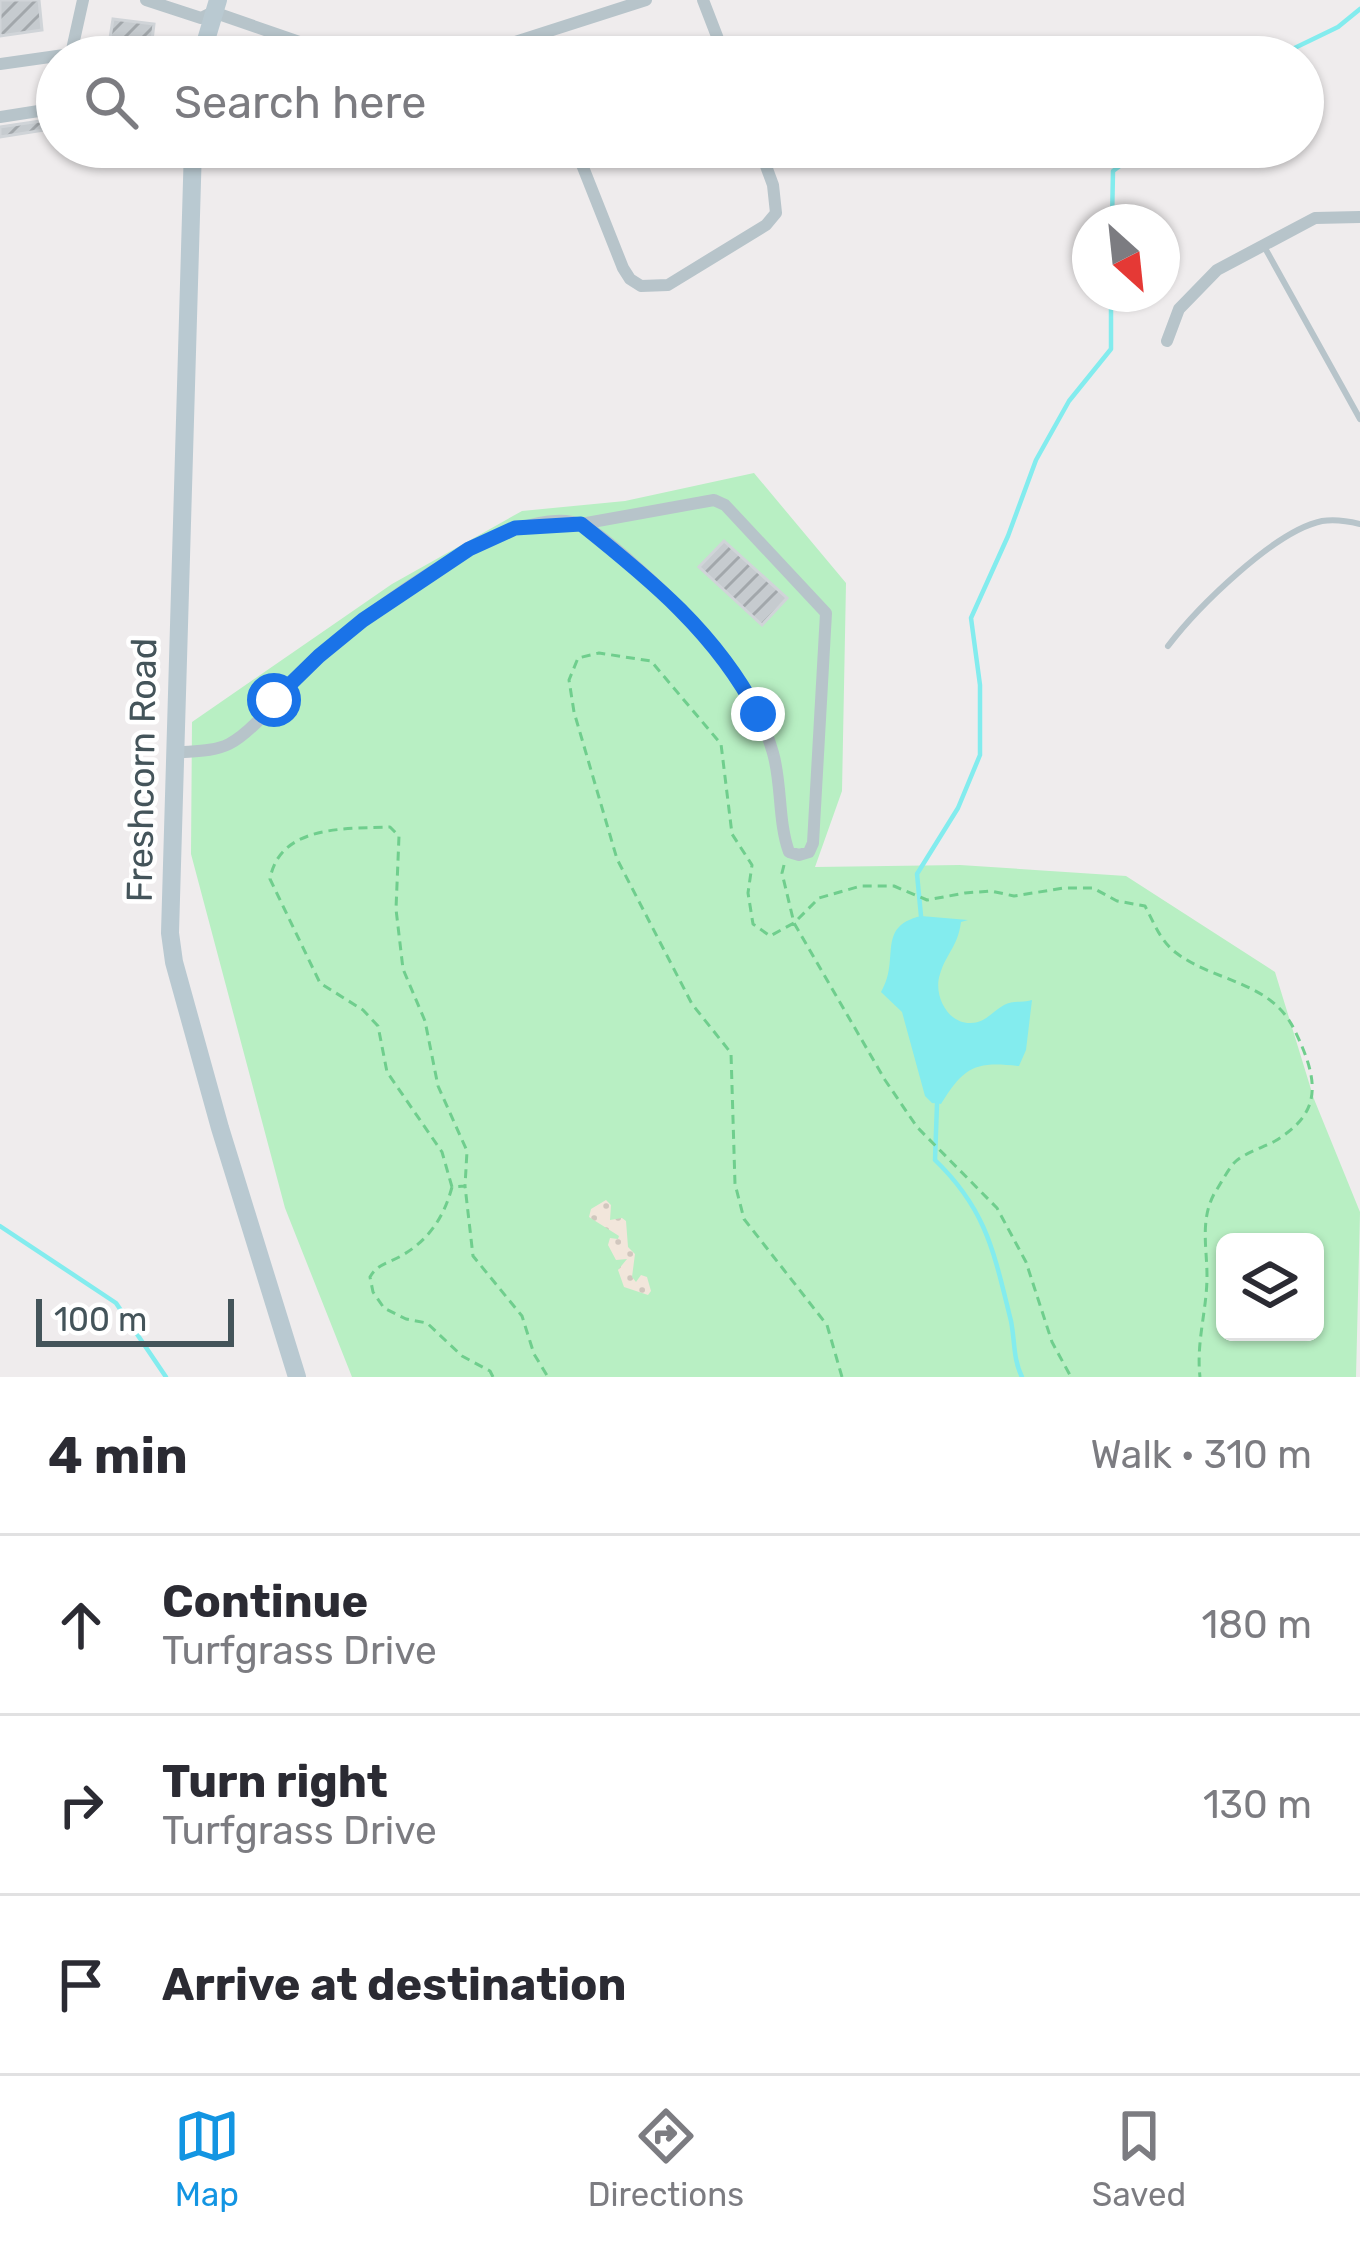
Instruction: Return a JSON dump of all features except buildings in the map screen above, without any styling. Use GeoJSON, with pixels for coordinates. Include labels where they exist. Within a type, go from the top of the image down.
{"type":"FeatureCollection","features":[{"type":"Feature","properties":{"kind":"street"},"geometry":{"type":"LineString","coordinates":[[75,36],[82,0]]}},
{"type":"Feature","properties":{"kind":"street"},"geometry":{"type":"LineString","coordinates":[[146,0],[201,18],[212,4]]}},
{"type":"Feature","properties":{"kind":"street"},"geometry":{"type":"LineString","coordinates":[[541,36],[646,0]]}},
{"type":"Feature","properties":{"kind":"street"},"geometry":{"type":"LineString","coordinates":[[703,0],[717,36]]}},
{"type":"Feature","properties":{"kind":"street"},"geometry":{"type":"LineString","coordinates":[[205,36],[212,4]]}},
{"type":"Feature","properties":{"kind":"street"},"geometry":{"type":"LineString","coordinates":[[212,4],[282,36]]}},
{"type":"Feature","properties":{"kind":"street"},"geometry":{"type":"LineString","coordinates":[[0,64],[36,60]]}},
{"type":"Feature","properties":{"kind":"street"},"geometry":{"type":"LineString","coordinates":[[0,117],[36,111]]}},
{"type":"Feature","properties":{"kind":"street","name":"Freshcorn Road"},"geometry":{"type":"LineString","coordinates":[[193,168],[170,933],[174,962],[297,1377]]}},
{"type":"Feature","properties":{"kind":"street"},"geometry":{"type":"LineString","coordinates":[[583,168],[623,268],[630,279],[654,287],[688,273],[766,225],[776,213],[767,168]]}},
{"type":"Feature","properties":{"kind":"street"},"geometry":{"type":"LineString","coordinates":[[1167,341],[1179,310],[1217,270],[1315,218],[1360,217]]}},
{"type":"Feature","properties":{"kind":"street"},"geometry":{"type":"LineString","coordinates":[[175,753],[228,744],[319,656],[382,607],[479,543],[536,524],[581,524],[714,500],[725,505],[826,613],[809,852],[788,852],[773,753],[744,688],[703,632],[670,598],[581,524]]}},
{"type":"Feature","properties":{"kind":"lane"},"geometry":{"type":"LineString","coordinates":[[1264,245],[1360,419]]}},
{"type":"Feature","properties":{"kind":"lane"},"geometry":{"type":"LineString","coordinates":[[1168,646],[1190,617],[1264,552],[1319,521],[1360,524]]}},
{"type":"Feature","properties":{"kind":"path"},"geometry":{"type":"LineString","coordinates":[[842,1377],[827,1325],[744,1219],[735,1184],[731,1053],[692,1004],[617,859],[574,712],[569,680],[578,658],[599,653],[651,661],[721,744],[732,834],[752,866],[748,893],[753,924],[770,936],[794,923],[819,898],[861,886],[894,886],[927,900],[965,892],[1014,896],[1093,888],[1117,902],[1145,906],[1162,940],[1180,956],[1280,1005],[1296,1033],[1314,1099],[1307,1118],[1235,1162],[1211,1200],[1203,1239],[1207,1277],[1197,1351],[1200,1377]]}},
{"type":"Feature","properties":{"kind":"path"},"geometry":{"type":"LineString","coordinates":[[493,1377],[445,1343],[427,1323],[384,1308],[373,1292],[370,1277],[376,1267],[417,1247],[443,1219],[452,1187],[442,1152],[387,1072],[378,1025],[320,983],[270,879],[272,866],[300,838],[390,826],[399,836],[396,909],[403,969],[425,1021],[438,1086],[467,1151],[465,1186],[473,1256],[522,1316],[534,1354],[548,1377]]}},
{"type":"Feature","properties":{"kind":"path"},"geometry":{"type":"LineString","coordinates":[[788,852],[782,873],[794,923],[917,1127],[997,1208],[1026,1262],[1052,1342],[1071,1377]]}},
{"type":"Feature","properties":{"kind":"path"},"geometry":{"type":"LineString","coordinates":[[452,1187],[465,1186]]}},
{"type":"Feature","properties":{"kind":"green space"},"geometry":{"type":"Polygon","coordinates":[[[754,473],[846,583],[842,791],[815,867],[960,865],[1126,876],[1275,972],[1314,1099],[1360,1212],[1356,1377],[352,1377],[285,1208],[191,854],[192,722],[392,584],[522,511],[625,501],[754,473]]]}},
{"type":"Feature","properties":{"kind":"sand"},"geometry":{"type":"Polygon","coordinates":[[[606,1200],[611,1205],[610,1220],[626,1221],[628,1247],[635,1254],[632,1277],[636,1282],[641,1275],[647,1277],[648,1295],[624,1287],[618,1270],[627,1259],[616,1260],[608,1245],[610,1238],[619,1236],[589,1217],[591,1209],[606,1200]]]}},
{"type":"Feature","properties":{"kind":"water"},"geometry":{"type":"Polygon","coordinates":[[[921,916],[968,920],[961,922],[938,982],[944,1006],[955,1019],[976,1022],[1007,1003],[1032,1000],[1026,1050],[1019,1066],[992,1064],[972,1069],[941,1104],[925,1096],[902,1012],[881,992],[893,936],[907,921],[921,916]]]}},
{"type":"Feature","properties":{"kind":"waterway"},"geometry":{"type":"LineString","coordinates":[[1319,36],[1360,9]]}},
{"type":"Feature","properties":{"kind":"waterway"},"geometry":{"type":"LineString","coordinates":[[1112,204],[1113,171],[1117,168]]}},
{"type":"Feature","properties":{"kind":"waterway"},"geometry":{"type":"LineString","coordinates":[[921,916],[917,874],[958,808],[980,755],[980,685],[971,618],[1036,460],[1069,401],[1111,349],[1111,312]]}},
{"type":"Feature","properties":{"kind":"waterway"},"geometry":{"type":"LineString","coordinates":[[937,1104],[935,1160],[966,1197],[986,1234],[1022,1377]]}},
{"type":"Feature","properties":{"kind":"waterway"},"geometry":{"type":"LineString","coordinates":[[0,1226],[116,1303],[166,1377]]}},
{"type":"Feature","properties":{"kind":"route"},"geometry":{"type":"LineString","coordinates":[[274,700],[363,620],[469,549],[515,528],[581,524],[640,571],[703,632],[758,714]]}}]}
